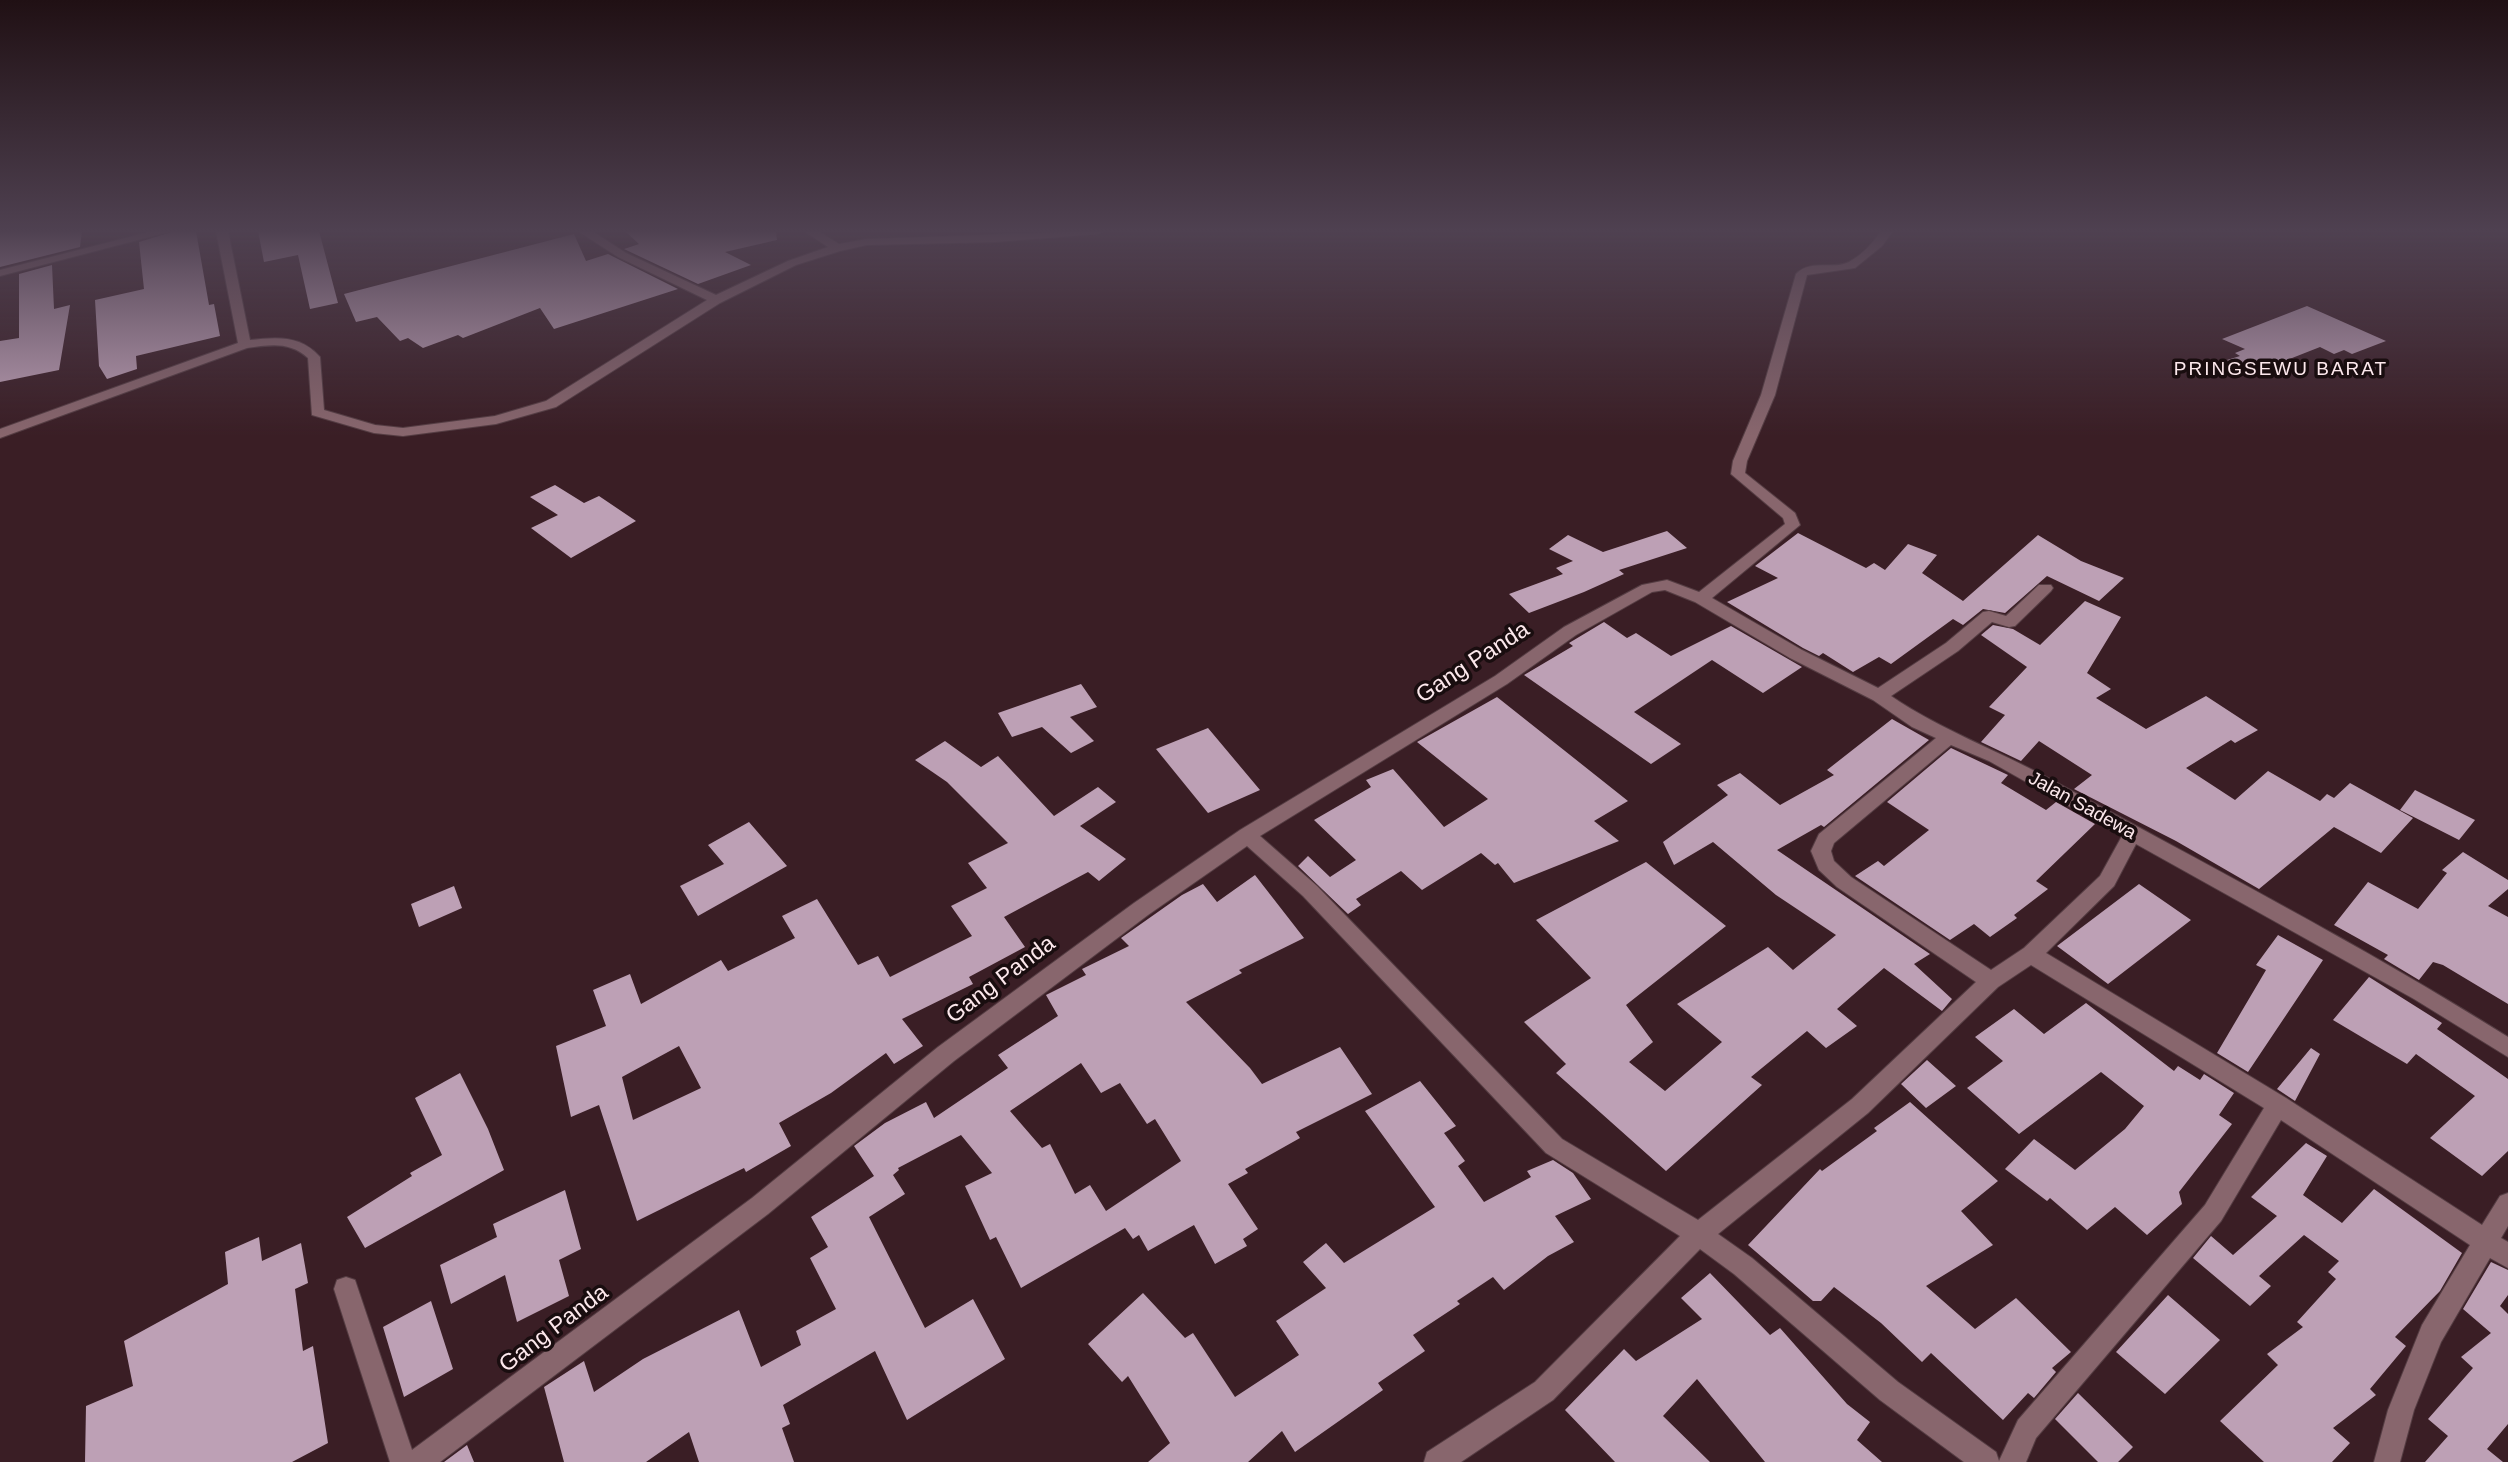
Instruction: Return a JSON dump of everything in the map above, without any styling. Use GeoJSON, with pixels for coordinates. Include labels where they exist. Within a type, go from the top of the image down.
{"type":"FeatureCollection","features":[{"type":"Feature","properties":{"kind":"street"},"geometry":{"type":"LineString","coordinates":[[236,299],[245,345]]}},
{"type":"Feature","properties":{"kind":"street"},"geometry":{"type":"LineString","coordinates":[[1701,599],[1793,525],[1790,516],[1738,474],[1740,461],[1768,395],[1795,299]]}},
{"type":"Feature","properties":{"kind":"street"},"geometry":{"type":"LineString","coordinates":[[0,434],[245,345],[282,341],[303,345],[314,357],[317,412],[374,429],[403,432],[496,419],[551,404],[716,300]]}},
{"type":"Feature","properties":{"kind":"street","name":"Jalan Sadewa"},"geometry":{"type":"LineString","coordinates":[[1648,588],[1667,585],[1701,599],[1796,654],[1879,696],[1917,723],[1996,757],[2421,993],[2508,1048]]}},
{"type":"Feature","properties":{"kind":"street","name":"Gang Panda"},"geometry":{"type":"LineString","coordinates":[[418,1462],[761,1206],[946,1054],[1141,909],[1247,835],[1501,680],[1570,631],[1648,588]]}},
{"type":"Feature","properties":{"kind":"street"},"geometry":{"type":"LineString","coordinates":[[1879,696],[1952,647],[1989,616],[2009,622],[2045,588]]}},
{"type":"Feature","properties":{"kind":"street"},"geometry":{"type":"LineString","coordinates":[[1950,736],[1826,839],[1821,851],[1826,865],[1844,882],[1990,981]]}},
{"type":"Feature","properties":{"kind":"street"},"geometry":{"type":"LineString","coordinates":[[1437,1462],[1544,1391],[1699,1234],[1860,1106],[1990,981],[2031,954],[2107,881],[2132,834]]}},
{"type":"Feature","properties":{"kind":"street"},"geometry":{"type":"LineString","coordinates":[[1247,835],[1310,891],[1554,1146],[1699,1234],[1742,1266],[1889,1391],[1986,1462]]}},
{"type":"Feature","properties":{"kind":"street"},"geometry":{"type":"LineString","coordinates":[[2031,954],[2278,1105],[2508,1256]]}},
{"type":"Feature","properties":{"kind":"street"},"geometry":{"type":"LineString","coordinates":[[2012,1462],[2027,1429],[2213,1213],[2278,1105]]}},
{"type":"Feature","properties":{"kind":"street"},"geometry":{"type":"LineString","coordinates":[[2386,1462],[2401,1410],[2431,1334],[2508,1203]]}},
{"type":"Feature","properties":{"kind":"street"},"geometry":{"type":"LineString","coordinates":[[346,1289],[403,1462]]}},
{"type":"Feature","properties":{"kind":"building"},"geometry":{"type":"Polygon","coordinates":[[[19,299],[54,299],[54,309],[70,305],[59,370],[0,382],[0,341],[19,338],[19,299]]]}},
{"type":"Feature","properties":{"kind":"building"},"geometry":{"type":"Polygon","coordinates":[[[208,299],[209,305],[214,304],[220,336],[136,356],[137,369],[107,379],[99,366],[95,300],[208,299]]]}},
{"type":"Feature","properties":{"kind":"building"},"geometry":{"type":"Polygon","coordinates":[[[308,299],[337,299],[338,303],[310,309],[308,299]]]}},
{"type":"Feature","properties":{"kind":"building"},"geometry":{"type":"Polygon","coordinates":[[[346,299],[646,299],[554,329],[540,308],[463,338],[458,335],[423,348],[408,338],[400,341],[377,317],[356,322],[346,299]]]}},
{"type":"Feature","properties":{"kind":"building"},"geometry":{"type":"Polygon","coordinates":[[[2307,306],[2386,341],[2352,354],[2344,350],[2334,354],[2320,347],[2254,373],[2227,360],[2240,356],[2235,353],[2245,349],[2222,339],[2307,306]]]}},
{"type":"Feature","properties":{"kind":"building"},"geometry":{"type":"Polygon","coordinates":[[[555,485],[584,503],[599,496],[636,521],[571,558],[531,528],[558,515],[530,497],[555,485]]]}},
{"type":"Feature","properties":{"kind":"building"},"geometry":{"type":"Polygon","coordinates":[[[1667,531],[1687,548],[1619,570],[1624,574],[1529,613],[1509,594],[1563,574],[1556,568],[1573,561],[1549,549],[1568,535],[1603,552],[1667,531]]]}},
{"type":"Feature","properties":{"kind":"building"},"geometry":{"type":"Polygon","coordinates":[[[1798,533],[1866,568],[1874,563],[1885,570],[1908,544],[1937,555],[1922,573],[1963,601],[2038,535],[2081,561],[2124,578],[2099,601],[2047,576],[2005,613],[1983,609],[1963,625],[1953,619],[1891,664],[1879,657],[1853,672],[1823,653],[1819,656],[1803,648],[1727,602],[1778,578],[1755,566],[1798,533]]]}},
{"type":"Feature","properties":{"kind":"building"},"geometry":{"type":"Polygon","coordinates":[[[2085,601],[2121,617],[2087,673],[2111,689],[2096,698],[2146,729],[2206,696],[2258,730],[2235,743],[2231,740],[2186,768],[2235,800],[2268,771],[2320,801],[2327,794],[2334,798],[2350,783],[2413,818],[2381,853],[2334,827],[2259,889],[2176,841],[2074,789],[2092,775],[2039,741],[2021,761],[1981,742],[2005,715],[1989,707],[2027,667],[1981,635],[1993,625],[2013,629],[2040,645],[2085,601]]]}},
{"type":"Feature","properties":{"kind":"building"},"geometry":{"type":"Polygon","coordinates":[[[1604,622],[1627,638],[1636,633],[1671,656],[1731,626],[1802,667],[1763,693],[1712,660],[1634,712],[1681,744],[1651,764],[1524,675],[1573,646],[1569,643],[1604,622]]]}},
{"type":"Feature","properties":{"kind":"building"},"geometry":{"type":"Polygon","coordinates":[[[1081,684],[1097,707],[1070,717],[1094,741],[1071,753],[1042,727],[1012,737],[998,713],[1081,684]]]}},
{"type":"Feature","properties":{"kind":"building"},"geometry":{"type":"Polygon","coordinates":[[[1497,697],[1628,801],[1594,821],[1619,841],[1514,883],[1498,863],[1495,865],[1481,853],[1422,890],[1401,871],[1356,899],[1361,905],[1348,914],[1298,866],[1308,856],[1330,877],[1356,860],[1314,820],[1371,787],[1366,780],[1393,769],[1444,827],[1488,799],[1417,742],[1497,697]]]}},
{"type":"Feature","properties":{"kind":"building"},"geometry":{"type":"Polygon","coordinates":[[[1892,719],[1929,740],[1824,827],[1821,825],[1777,850],[1930,954],[1914,964],[1952,999],[1942,1011],[1884,968],[1837,1009],[1857,1026],[1826,1048],[1807,1031],[1751,1077],[1762,1085],[1666,1171],[1556,1073],[1566,1064],[1524,1022],[1591,978],[1536,920],[1646,862],[1726,926],[1626,1005],[1653,1042],[1629,1062],[1665,1091],[1722,1042],[1677,1004],[1768,947],[1793,970],[1836,935],[1776,895],[1713,842],[1674,865],[1663,842],[1728,795],[1717,785],[1740,773],[1780,805],[1834,775],[1827,770],[1892,719]]]}},
{"type":"Feature","properties":{"kind":"building"},"geometry":{"type":"Polygon","coordinates":[[[1208,728],[1260,790],[1208,813],[1156,749],[1208,728]]]}},
{"type":"Feature","properties":{"kind":"building"},"geometry":{"type":"Polygon","coordinates":[[[945,741],[981,767],[998,756],[1054,816],[1098,787],[1116,802],[1080,826],[1126,859],[1099,881],[1088,872],[1004,917],[1025,947],[969,977],[973,984],[902,1019],[923,1046],[894,1064],[886,1053],[831,1093],[779,1123],[791,1146],[746,1172],[744,1168],[637,1221],[599,1105],[571,1117],[556,1046],[606,1026],[593,990],[630,974],[641,1004],[721,960],[728,971],[795,938],[782,916],[817,899],[858,965],[878,956],[890,977],[972,936],[951,906],[987,888],[968,863],[1008,843],[947,782],[915,760],[945,741]],[[679,1046],[622,1077],[633,1120],[701,1088],[679,1046]]]}},
{"type":"Feature","properties":{"kind":"building"},"geometry":{"type":"Polygon","coordinates":[[[1951,748],[2008,775],[2001,783],[2046,810],[2056,802],[2095,824],[2036,881],[2048,889],[2014,915],[2017,918],[1990,937],[1974,924],[1950,940],[1855,876],[1878,861],[1884,866],[1929,830],[1887,802],[1951,748]]]}},
{"type":"Feature","properties":{"kind":"building"},"geometry":{"type":"Polygon","coordinates":[[[2415,790],[2475,820],[2459,840],[2400,810],[2415,790]]]}},
{"type":"Feature","properties":{"kind":"building"},"geometry":{"type":"Polygon","coordinates":[[[749,822],[787,866],[698,916],[680,886],[724,864],[708,845],[749,822]]]}},
{"type":"Feature","properties":{"kind":"building"},"geometry":{"type":"Polygon","coordinates":[[[2463,852],[2508,880],[2508,889],[2488,906],[2508,917],[2508,1004],[2443,965],[2433,962],[2419,980],[2384,959],[2388,955],[2334,925],[2368,882],[2418,909],[2447,873],[2442,870],[2463,852]]]}},
{"type":"Feature","properties":{"kind":"building"},"geometry":{"type":"Polygon","coordinates":[[[1255,875],[1304,938],[1239,970],[1242,973],[1186,1002],[1262,1084],[1340,1047],[1372,1094],[1296,1132],[1300,1138],[1245,1169],[1248,1173],[1228,1184],[1258,1229],[1243,1239],[1247,1246],[1215,1264],[1194,1225],[1148,1251],[1139,1235],[1133,1239],[1125,1228],[1021,1288],[996,1237],[990,1240],[965,1186],[992,1173],[961,1135],[898,1168],[893,1175],[905,1194],[869,1217],[925,1328],[973,1299],[1005,1359],[907,1420],[875,1351],[783,1405],[790,1424],[782,1428],[794,1462],[699,1462],[689,1432],[646,1462],[564,1462],[544,1387],[584,1361],[594,1392],[643,1359],[739,1310],[761,1367],[801,1345],[796,1331],[836,1309],[810,1258],[828,1247],[811,1217],[874,1176],[854,1146],[885,1123],[926,1102],[934,1118],[1008,1068],[998,1055],[1058,1016],[1046,995],[1086,975],[1082,969],[1129,946],[1121,938],[1182,895],[1203,884],[1217,902],[1255,875]],[[1081,1063],[1010,1111],[1042,1148],[1050,1144],[1075,1194],[1090,1185],[1106,1211],[1181,1161],[1155,1119],[1147,1124],[1120,1083],[1101,1093],[1081,1063]]]}},
{"type":"Feature","properties":{"kind":"building"},"geometry":{"type":"Polygon","coordinates":[[[2139,884],[2191,920],[2108,984],[2057,946],[2139,884]]]}},
{"type":"Feature","properties":{"kind":"building"},"geometry":{"type":"Polygon","coordinates":[[[454,886],[462,908],[419,927],[411,904],[454,886]]]}},
{"type":"Feature","properties":{"kind":"building"},"geometry":{"type":"Polygon","coordinates":[[[2278,935],[2323,960],[2248,1072],[2217,1053],[2266,970],[2256,965],[2278,935]]]}},
{"type":"Feature","properties":{"kind":"building"},"geometry":{"type":"Polygon","coordinates":[[[2369,977],[2442,1023],[2437,1029],[2508,1079],[2508,1151],[2482,1176],[2430,1138],[2475,1096],[2416,1054],[2407,1064],[2333,1020],[2369,977]]]}},
{"type":"Feature","properties":{"kind":"building"},"geometry":{"type":"Polygon","coordinates":[[[2086,1003],[2174,1071],[2178,1066],[2200,1080],[2204,1074],[2234,1093],[2219,1115],[2232,1124],[2179,1192],[2182,1204],[2147,1235],[2115,1207],[2087,1230],[2050,1198],[2047,1201],[2005,1169],[2034,1139],[2075,1170],[2125,1129],[2144,1106],[2101,1072],[2019,1134],[1967,1088],[2003,1061],[1975,1037],[2014,1009],[2044,1034],[2086,1003]]]}},
{"type":"Feature","properties":{"kind":"building"},"geometry":{"type":"Polygon","coordinates":[[[2311,1048],[2320,1054],[2295,1101],[2277,1089],[2311,1048]]]}},
{"type":"Feature","properties":{"kind":"building"},"geometry":{"type":"Polygon","coordinates":[[[1927,1060],[1956,1086],[1926,1108],[1901,1084],[1927,1060]]]}},
{"type":"Feature","properties":{"kind":"building"},"geometry":{"type":"Polygon","coordinates":[[[460,1073],[488,1129],[504,1170],[365,1248],[347,1217],[412,1176],[410,1173],[442,1155],[415,1098],[460,1073]]]}},
{"type":"Feature","properties":{"kind":"building"},"geometry":{"type":"Polygon","coordinates":[[[1420,1081],[1456,1126],[1444,1133],[1465,1161],[1458,1166],[1484,1202],[1531,1177],[1527,1171],[1553,1160],[1573,1173],[1591,1199],[1555,1216],[1574,1242],[1548,1256],[1504,1290],[1493,1277],[1457,1301],[1460,1304],[1413,1335],[1425,1351],[1378,1383],[1383,1390],[1295,1452],[1282,1431],[1248,1462],[1148,1462],[1170,1443],[1128,1376],[1122,1382],[1088,1344],[1143,1293],[1185,1338],[1193,1333],[1235,1397],[1299,1355],[1276,1321],[1326,1288],[1303,1262],[1326,1243],[1344,1263],[1435,1207],[1365,1111],[1420,1081]]]}},
{"type":"Feature","properties":{"kind":"building"},"geometry":{"type":"Polygon","coordinates":[[[1910,1102],[1998,1181],[1961,1211],[1993,1245],[1926,1286],[1975,1329],[2016,1298],[2071,1352],[2052,1368],[2056,1372],[2034,1398],[2028,1393],[2003,1420],[1931,1353],[1922,1362],[1881,1323],[1834,1287],[1821,1301],[1813,1301],[1748,1245],[1820,1169],[1822,1171],[1877,1131],[1874,1128],[1910,1102]]]}},
{"type":"Feature","properties":{"kind":"building"},"geometry":{"type":"Polygon","coordinates":[[[2306,1143],[2327,1156],[2303,1195],[2342,1223],[2374,1189],[2462,1253],[2440,1291],[2395,1337],[2406,1346],[2370,1389],[2376,1395],[2333,1428],[2350,1443],[2332,1462],[2264,1462],[2220,1421],[2278,1365],[2267,1354],[2303,1327],[2297,1322],[2336,1279],[2328,1272],[2339,1261],[2304,1235],[2259,1276],[2271,1286],[2250,1306],[2193,1258],[2211,1236],[2233,1255],[2277,1216],[2251,1197],[2306,1143]]]}},
{"type":"Feature","properties":{"kind":"building"},"geometry":{"type":"Polygon","coordinates":[[[565,1190],[581,1249],[559,1260],[569,1296],[517,1322],[505,1275],[451,1304],[440,1265],[497,1237],[493,1224],[565,1190]]]}},
{"type":"Feature","properties":{"kind":"building"},"geometry":{"type":"Polygon","coordinates":[[[259,1237],[262,1261],[301,1243],[308,1283],[295,1289],[303,1351],[313,1346],[328,1443],[292,1462],[85,1462],[86,1406],[133,1386],[124,1341],[228,1284],[225,1252],[259,1237]]]}},
{"type":"Feature","properties":{"kind":"building"},"geometry":{"type":"Polygon","coordinates":[[[2491,1262],[2508,1270],[2508,1295],[2500,1306],[2508,1314],[2508,1424],[2487,1449],[2503,1462],[2425,1462],[2448,1436],[2428,1419],[2473,1368],[2461,1357],[2491,1333],[2463,1309],[2491,1262]]]}},
{"type":"Feature","properties":{"kind":"building"},"geometry":{"type":"Polygon","coordinates":[[[1710,1273],[1770,1335],[1780,1328],[1847,1404],[1870,1422],[1857,1440],[1882,1462],[1765,1462],[1697,1379],[1663,1416],[1710,1462],[1615,1462],[1565,1410],[1624,1349],[1636,1361],[1702,1319],[1681,1298],[1710,1273]]]}},
{"type":"Feature","properties":{"kind":"building"},"geometry":{"type":"Polygon","coordinates":[[[2168,1295],[2220,1340],[2165,1394],[2116,1352],[2168,1295]]]}},
{"type":"Feature","properties":{"kind":"building"},"geometry":{"type":"Polygon","coordinates":[[[431,1301],[453,1369],[404,1397],[383,1327],[431,1301]]]}},
{"type":"Feature","properties":{"kind":"building"},"geometry":{"type":"Polygon","coordinates":[[[2078,1393],[2133,1447],[2118,1462],[2098,1462],[2055,1419],[2078,1393]]]}},
{"type":"Feature","properties":{"kind":"building"},"geometry":{"type":"Polygon","coordinates":[[[467,1445],[474,1462],[444,1462],[467,1445]]]}},
{"type":"Feature","properties":{"kind":"district","name":"PRINGSEWU BARAT"},"geometry":{"type":"Point","coordinates":[2281,370]}}]}
